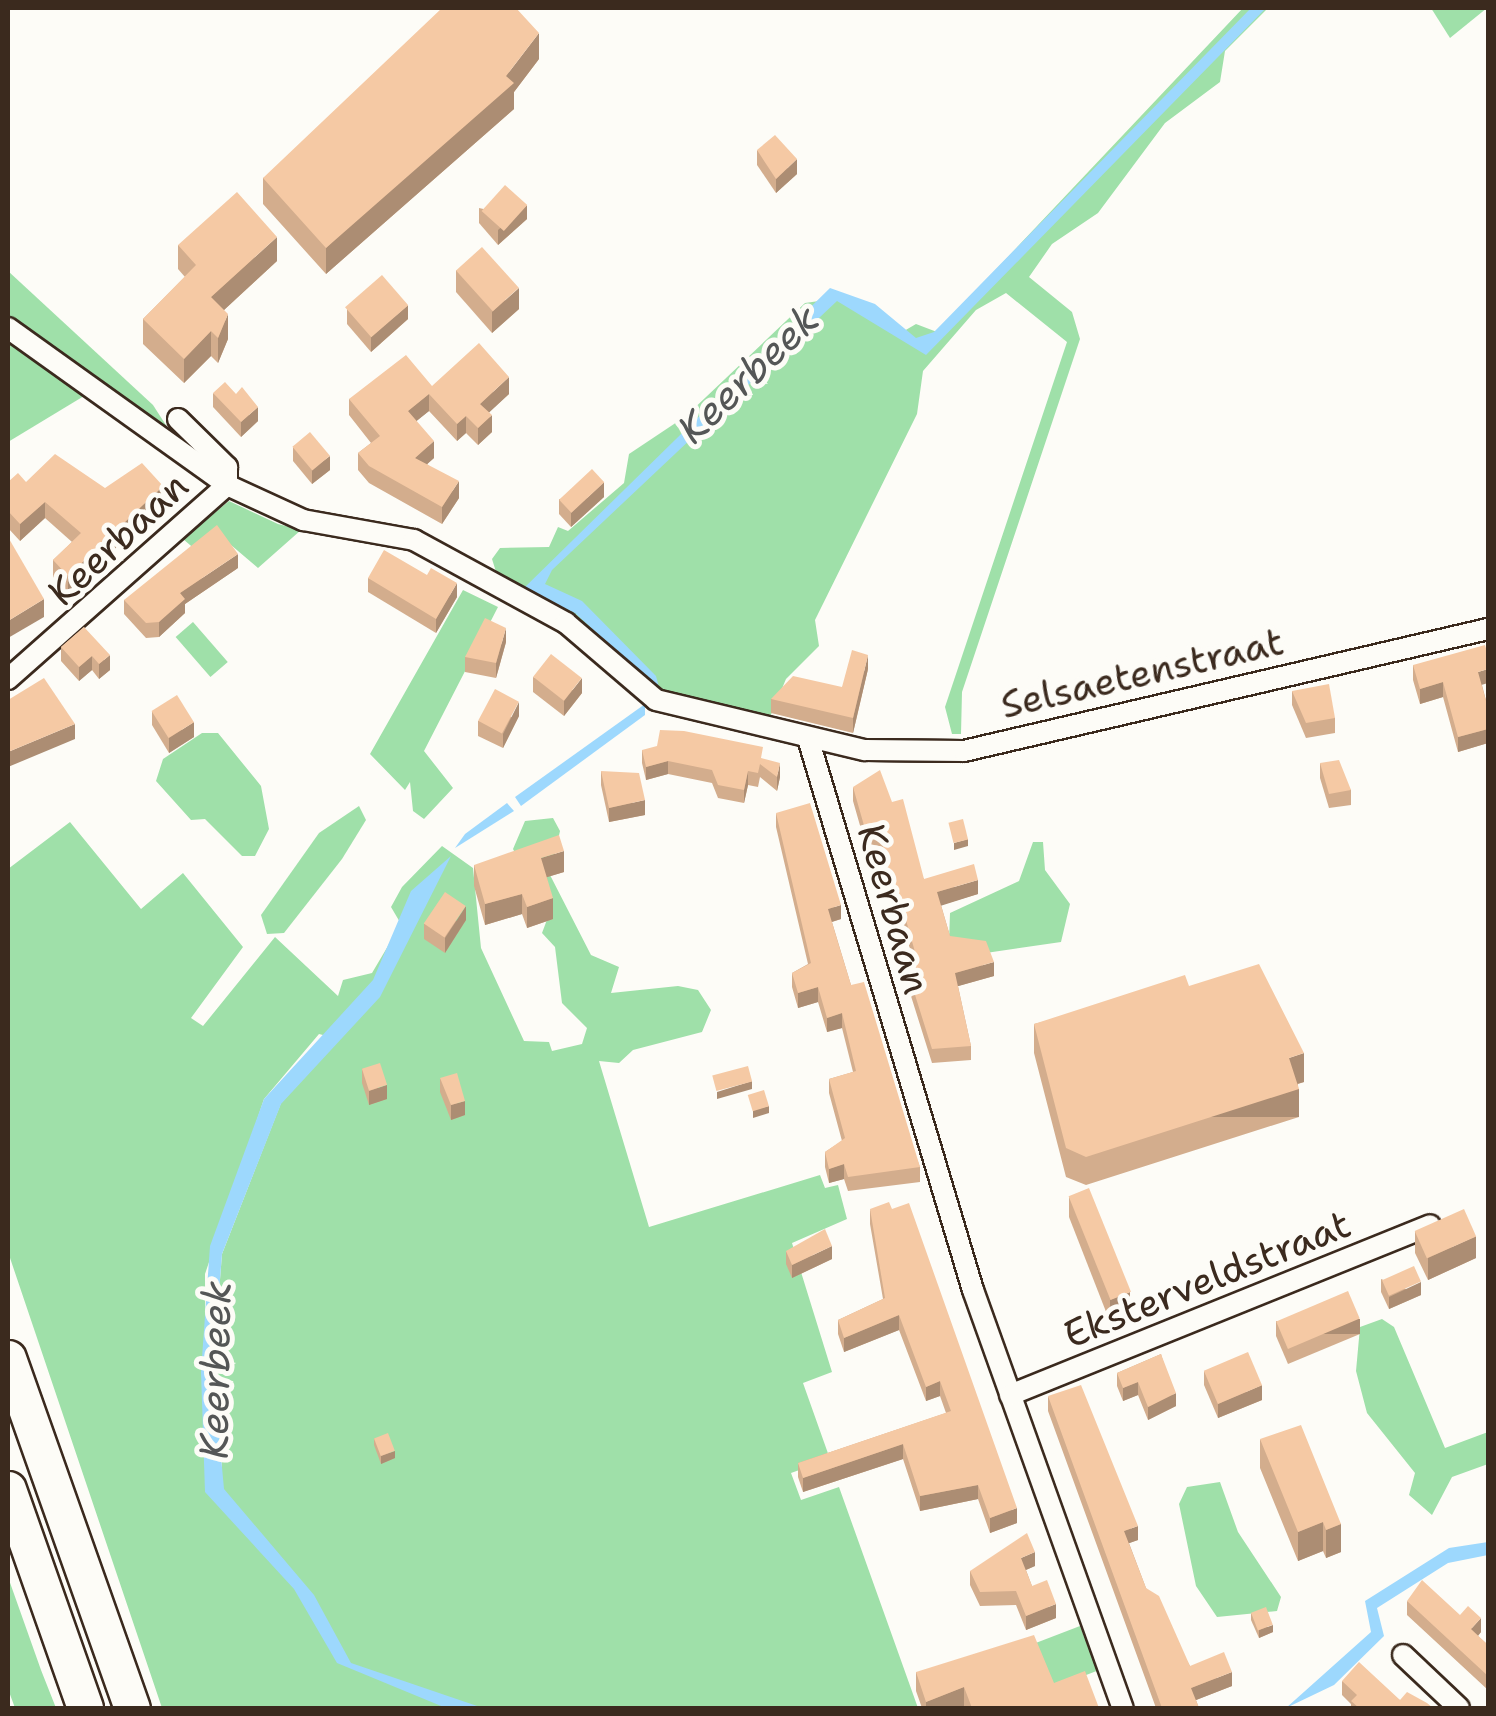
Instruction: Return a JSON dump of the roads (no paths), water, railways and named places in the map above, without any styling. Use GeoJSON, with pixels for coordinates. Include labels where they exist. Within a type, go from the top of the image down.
{"type":"FeatureCollection","features":[{"type":"Feature","properties":{"kind":"highway"},"geometry":{"type":"LineString","coordinates":[[8,1358],[132,1708]]}},
{"type":"Feature","properties":{"kind":"highway"},"geometry":{"type":"LineString","coordinates":[[8,1490],[86,1708]]}},
{"type":"Feature","properties":{"kind":"street","name":"Keerbaan"},"geometry":{"type":"LineString","coordinates":[[8,328],[227,485],[303,520],[414,540],[566,622],[656,700],[808,738],[1010,1395],[1123,1708]]}},
{"type":"Feature","properties":{"kind":"street"},"geometry":{"type":"LineString","coordinates":[[178,420],[227,466],[227,485]]}},
{"type":"Feature","properties":{"kind":"street","name":"Keerbaan"},"geometry":{"type":"LineString","coordinates":[[8,679],[227,485]]}},
{"type":"Feature","properties":{"kind":"street","name":"Selsaetenstraat"},"geometry":{"type":"LineString","coordinates":[[808,738],[936,756],[1488,629]]}},
{"type":"Feature","properties":{"kind":"street","name":"Eksterveldstraat"},"geometry":{"type":"LineString","coordinates":[[1010,1395],[1430,1224]]}},
{"type":"Feature","properties":{"kind":"street"},"geometry":{"type":"LineString","coordinates":[[1403,1656],[1459,1708]]}},
{"type":"Feature","properties":{"kind":"water","name":"Keerbeek"},"geometry":{"type":"Polygon","coordinates":[[[1251,8],[1266,8],[926,355],[837,301],[552,570],[545,584],[582,601],[656,676],[660,691],[575,613],[523,589],[830,288],[875,304],[916,338],[934,332],[1251,8]]]}},
{"type":"Feature","properties":{"kind":"water"},"geometry":{"type":"Polygon","coordinates":[[[645,704],[645,715],[521,806],[515,797],[645,704]]]}},
{"type":"Feature","properties":{"kind":"water"},"geometry":{"type":"Polygon","coordinates":[[[507,803],[514,811],[455,848],[465,834],[507,803]]]}},
{"type":"Feature","properties":{"kind":"water"},"geometry":{"type":"Polygon","coordinates":[[[451,856],[380,997],[281,1104],[222,1254],[213,1369],[224,1489],[314,1595],[351,1663],[483,1708],[446,1708],[337,1663],[294,1589],[205,1492],[201,1372],[210,1246],[264,1099],[373,980],[411,891],[451,856]]]}},
{"type":"Feature","properties":{"kind":"water"},"geometry":{"type":"Polygon","coordinates":[[[1488,1542],[1488,1555],[1448,1563],[1377,1608],[1384,1636],[1334,1685],[1286,1708],[1371,1632],[1365,1601],[1449,1548],[1488,1542]]]}}]}
